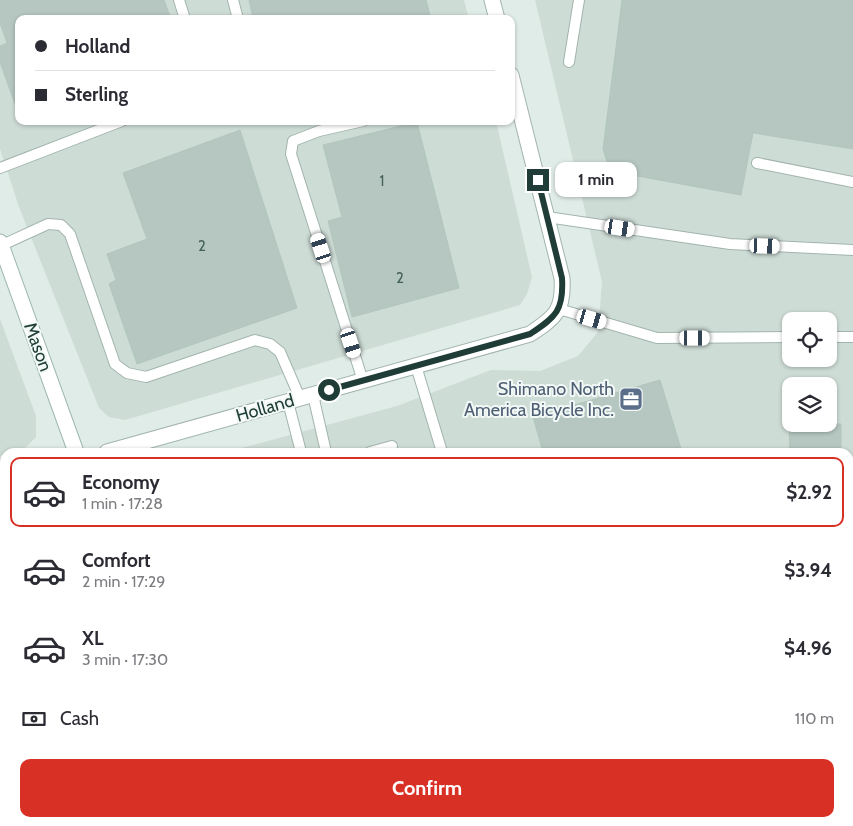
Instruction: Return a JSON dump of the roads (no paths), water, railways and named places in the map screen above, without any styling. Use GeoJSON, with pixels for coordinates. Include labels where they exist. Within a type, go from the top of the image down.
{"type":"FeatureCollection","features":[{"type":"Feature","properties":{"kind":"street"},"geometry":{"type":"LineString","coordinates":[[492,0],[496,15]]}},
{"type":"Feature","properties":{"kind":"street"},"geometry":{"type":"LineString","coordinates":[[515,94],[562,278],[563,294],[559,309]]}},
{"type":"Feature","properties":{"kind":"street","name":"Mason"},"geometry":{"type":"LineString","coordinates":[[0,244],[75,448]]}},
{"type":"Feature","properties":{"kind":"street","name":"Holland"},"geometry":{"type":"LineString","coordinates":[[121,448],[530,334],[549,322],[559,309]]}},
{"type":"Feature","properties":{"kind":"lane"},"geometry":{"type":"LineString","coordinates":[[179,0],[184,15]]}},
{"type":"Feature","properties":{"kind":"lane"},"geometry":{"type":"LineString","coordinates":[[233,0],[237,15]]}},
{"type":"Feature","properties":{"kind":"lane"},"geometry":{"type":"LineString","coordinates":[[569,62],[578,0]]}},
{"type":"Feature","properties":{"kind":"lane"},"geometry":{"type":"LineString","coordinates":[[0,168],[112,125]]}},
{"type":"Feature","properties":{"kind":"lane"},"geometry":{"type":"LineString","coordinates":[[345,125],[293,140],[291,154],[363,381]]}},
{"type":"Feature","properties":{"kind":"lane"},"geometry":{"type":"LineString","coordinates":[[757,163],[853,182]]}},
{"type":"Feature","properties":{"kind":"lane"},"geometry":{"type":"LineString","coordinates":[[547,217],[730,244],[853,250]]}},
{"type":"Feature","properties":{"kind":"lane"},"geometry":{"type":"LineString","coordinates":[[0,244],[48,224],[61,226],[70,234],[115,364],[126,373],[146,377],[255,340],[270,344],[280,352],[324,448]]}},
{"type":"Feature","properties":{"kind":"lane"},"geometry":{"type":"LineString","coordinates":[[559,309],[657,338],[782,337]]}},
{"type":"Feature","properties":{"kind":"lane"},"geometry":{"type":"LineString","coordinates":[[837,337],[853,337]]}},
{"type":"Feature","properties":{"kind":"lane"},"geometry":{"type":"LineString","coordinates":[[416,366],[441,448]]}},
{"type":"Feature","properties":{"kind":"lane"},"geometry":{"type":"LineString","coordinates":[[300,398],[301,448]]}},
{"type":"Feature","properties":{"kind":"lane"},"geometry":{"type":"LineString","coordinates":[[385,448],[392,446]]}},
{"type":"Feature","properties":{"kind":"place","name":"Shimano North America Bicycle Inc."},"geometry":{"type":"Point","coordinates":[631,399]}}]}
